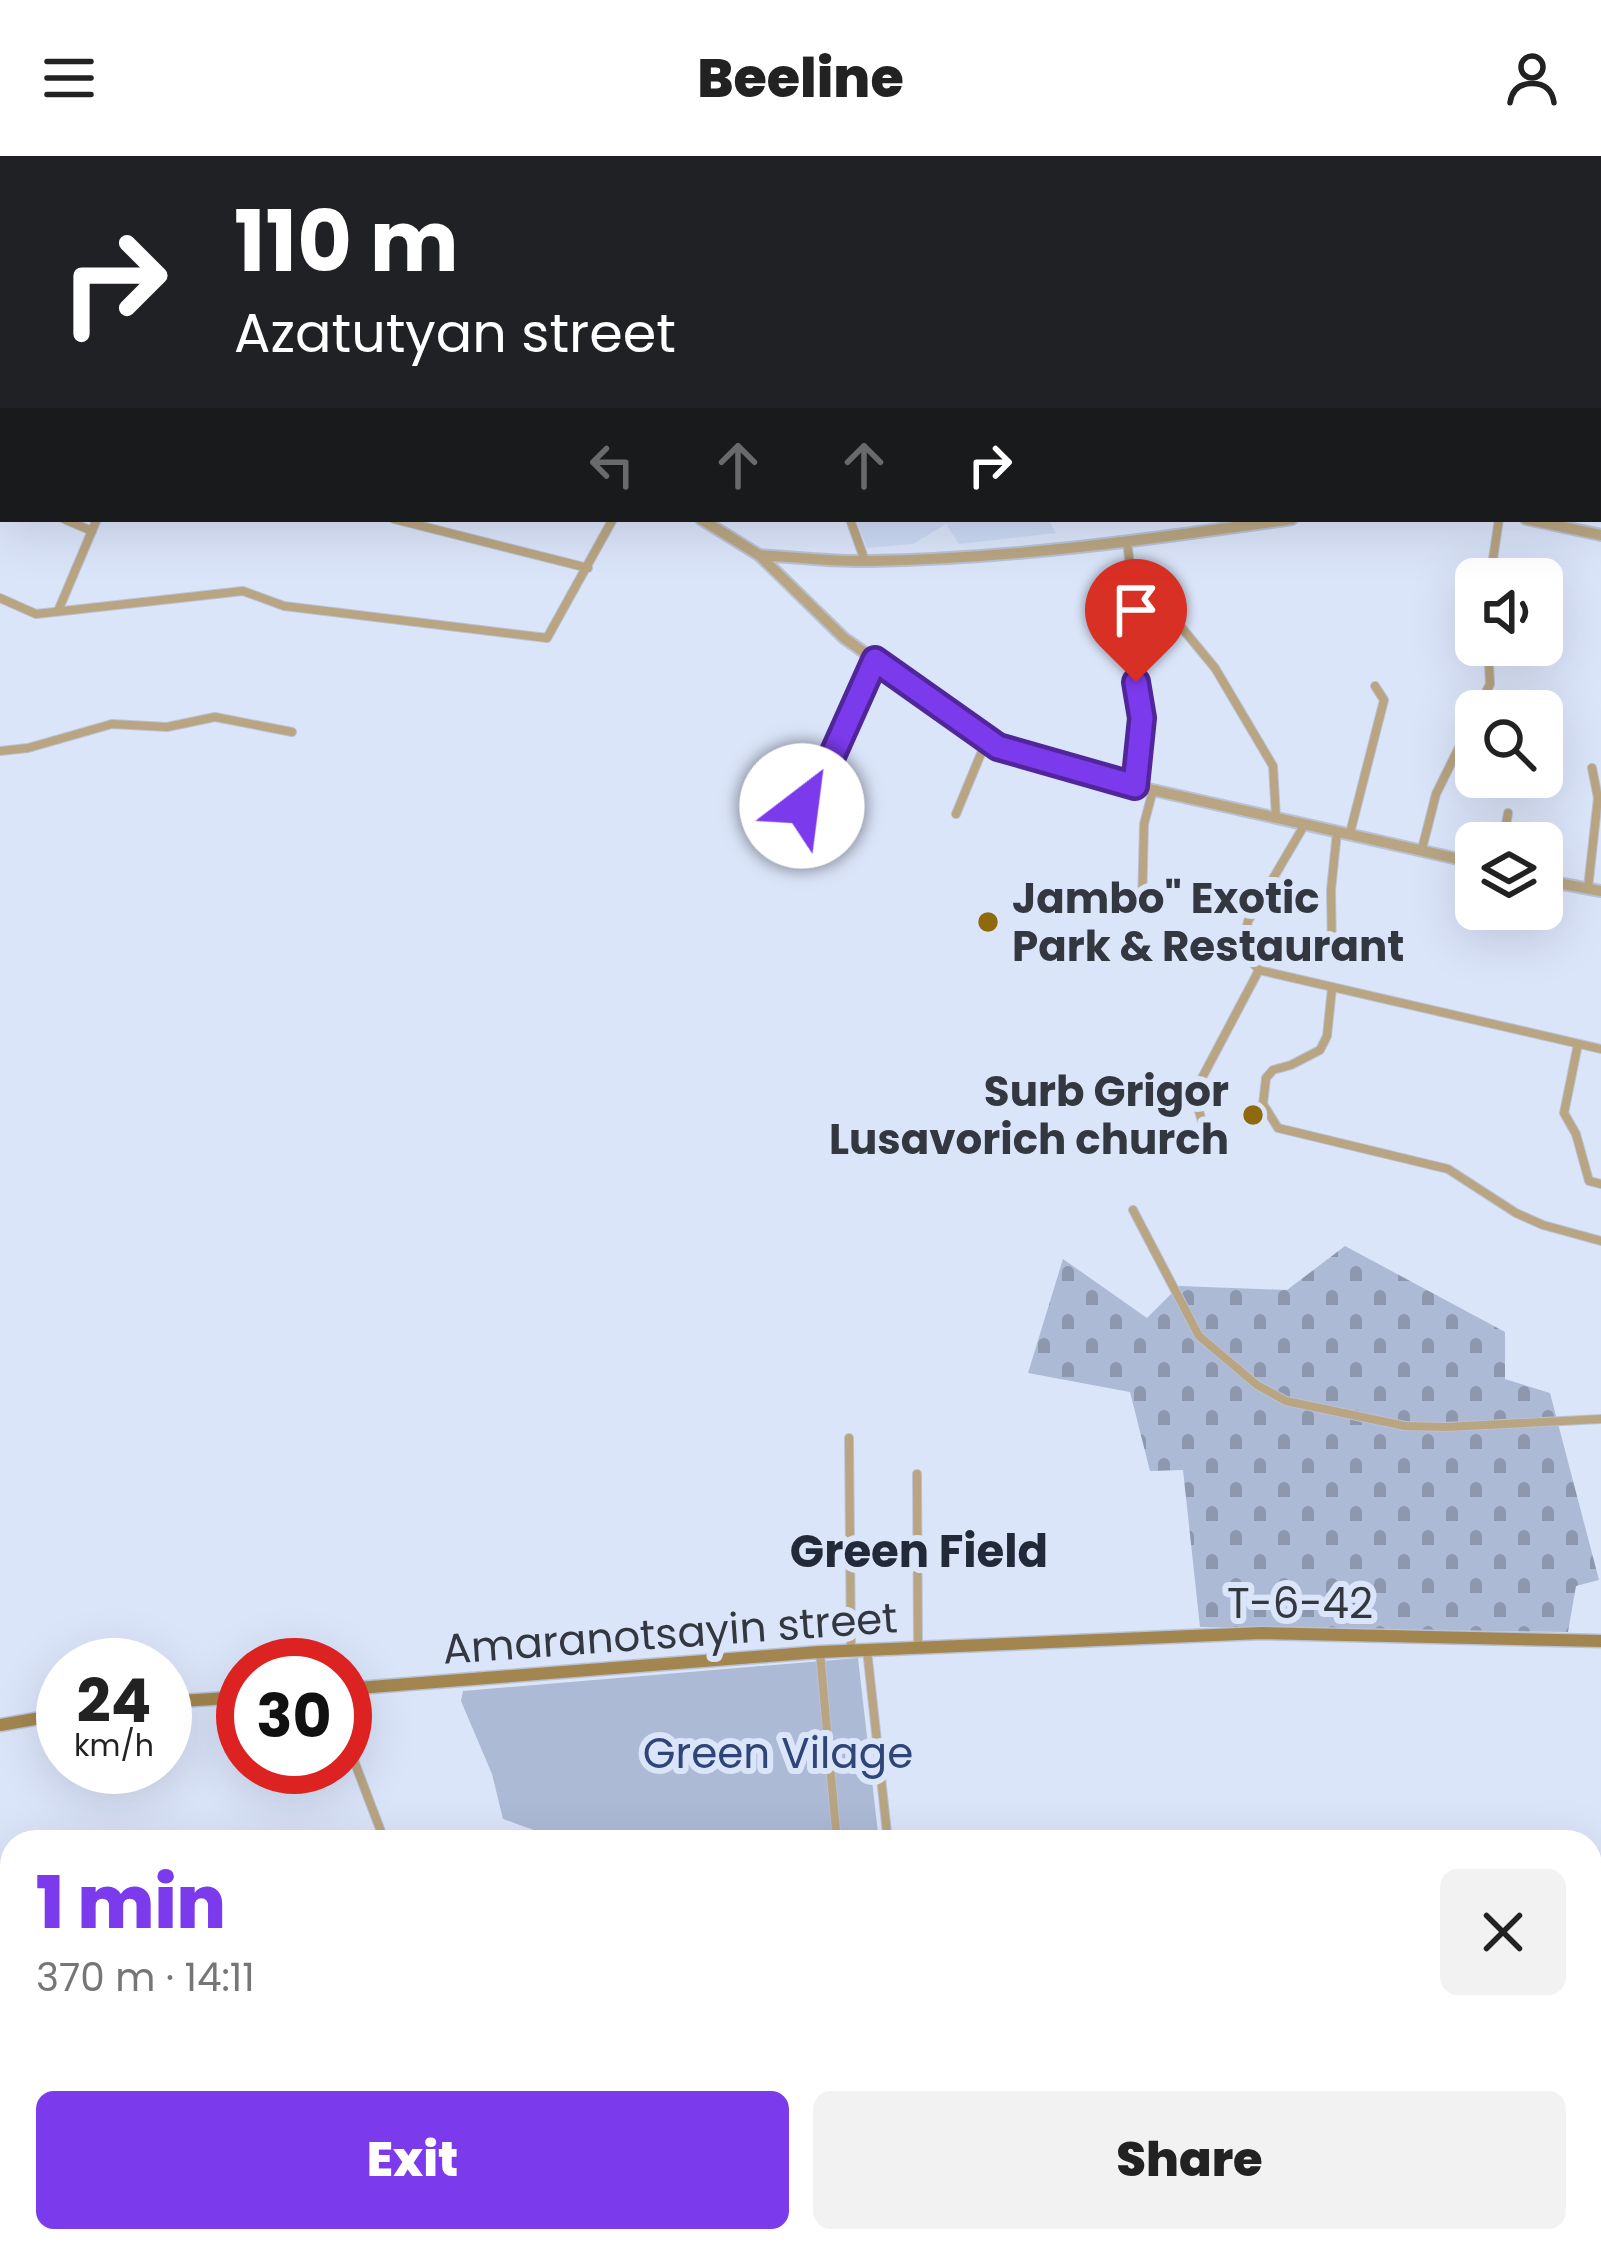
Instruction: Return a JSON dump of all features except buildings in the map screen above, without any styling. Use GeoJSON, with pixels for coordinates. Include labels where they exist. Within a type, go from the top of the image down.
{"type":"FeatureCollection","features":[{"type":"Feature","properties":{"kind":"main road","name":"T-6-42"},"geometry":{"type":"LineString","coordinates":[[1000,1645],[1262,1634],[1601,1641]]}},
{"type":"Feature","properties":{"kind":"main road","name":"Amaranotsayin street"},"geometry":{"type":"LineString","coordinates":[[372,1687],[819,1652],[1000,1645]]}},
{"type":"Feature","properties":{"kind":"main road"},"geometry":{"type":"LineString","coordinates":[[0,1725],[36,1719]]}},
{"type":"Feature","properties":{"kind":"street"},"geometry":{"type":"LineString","coordinates":[[71,522],[92,531]]}},
{"type":"Feature","properties":{"kind":"street"},"geometry":{"type":"LineString","coordinates":[[58,611],[96,522]]}},
{"type":"Feature","properties":{"kind":"street"},"geometry":{"type":"LineString","coordinates":[[406,522],[588,568]]}},
{"type":"Feature","properties":{"kind":"street"},"geometry":{"type":"LineString","coordinates":[[0,598],[36,614],[243,591],[284,606],[548,638],[611,522]]}},
{"type":"Feature","properties":{"kind":"street"},"geometry":{"type":"LineString","coordinates":[[706,522],[759,555],[844,638],[998,747],[1135,786],[1455,858]]}},
{"type":"Feature","properties":{"kind":"street"},"geometry":{"type":"LineString","coordinates":[[851,522],[865,561]]}},
{"type":"Feature","properties":{"kind":"street"},"geometry":{"type":"LineString","coordinates":[[759,555],[865,561],[983,556],[1270,522]]}},
{"type":"Feature","properties":{"kind":"street"},"geometry":{"type":"LineString","coordinates":[[1493,558],[1499,522]]}},
{"type":"Feature","properties":{"kind":"street"},"geometry":{"type":"LineString","coordinates":[[1540,522],[1601,535]]}},
{"type":"Feature","properties":{"kind":"street"},"geometry":{"type":"LineString","coordinates":[[1126,542],[1131,645],[1142,718],[1135,786]]}},
{"type":"Feature","properties":{"kind":"street"},"geometry":{"type":"LineString","coordinates":[[1130,565],[1215,668],[1274,766],[1276,818]]}},
{"type":"Feature","properties":{"kind":"street"},"geometry":{"type":"LineString","coordinates":[[782,826],[820,783],[875,660]]}},
{"type":"Feature","properties":{"kind":"street"},"geometry":{"type":"LineString","coordinates":[[1332,953],[1331,890],[1384,700],[1375,686]]}},
{"type":"Feature","properties":{"kind":"street"},"geometry":{"type":"LineString","coordinates":[[0,751],[28,748],[112,724],[167,727],[215,717],[292,732]]}},
{"type":"Feature","properties":{"kind":"street"},"geometry":{"type":"LineString","coordinates":[[956,814],[987,739]]}},
{"type":"Feature","properties":{"kind":"street"},"geometry":{"type":"LineString","coordinates":[[1421,849],[1436,794],[1455,755]]}},
{"type":"Feature","properties":{"kind":"street"},"geometry":{"type":"LineString","coordinates":[[1563,884],[1594,890],[1598,798],[1592,768]]}},
{"type":"Feature","properties":{"kind":"street"},"geometry":{"type":"LineString","coordinates":[[1142,906],[1144,824],[1153,790]]}},
{"type":"Feature","properties":{"kind":"street"},"geometry":{"type":"LineString","coordinates":[[1506,822],[1508,813]]}},
{"type":"Feature","properties":{"kind":"street"},"geometry":{"type":"LineString","coordinates":[[1305,824],[1249,921],[1242,951],[1259,970],[1601,1048]]}},
{"type":"Feature","properties":{"kind":"street"},"geometry":{"type":"LineString","coordinates":[[1210,1154],[1194,1093],[1259,970]]}},
{"type":"Feature","properties":{"kind":"street"},"geometry":{"type":"LineString","coordinates":[[1332,988],[1321,1050],[1273,1070],[1267,1078],[1263,1104],[1278,1128],[1448,1169],[1528,1218],[1601,1241]]}},
{"type":"Feature","properties":{"kind":"street"},"geometry":{"type":"LineString","coordinates":[[1577,1044],[1564,1113],[1576,1134],[1589,1181],[1601,1184]]}},
{"type":"Feature","properties":{"kind":"street"},"geometry":{"type":"LineString","coordinates":[[1133,1210],[1199,1336],[1257,1385],[1286,1401],[1405,1426],[1601,1419]]}},
{"type":"Feature","properties":{"kind":"street"},"geometry":{"type":"LineString","coordinates":[[848,1438],[851,1651]]}},
{"type":"Feature","properties":{"kind":"street"},"geometry":{"type":"LineString","coordinates":[[917,1474],[917,1648]]}},
{"type":"Feature","properties":{"kind":"street"},"geometry":{"type":"LineString","coordinates":[[867,1650],[887,1830]]}},
{"type":"Feature","properties":{"kind":"street"},"geometry":{"type":"LineString","coordinates":[[819,1652],[836,1830]]}},
{"type":"Feature","properties":{"kind":"street"},"geometry":{"type":"LineString","coordinates":[[367,1794],[381,1830]]}},
{"type":"Feature","properties":{"kind":"shaded area"},"geometry":{"type":"Polygon","coordinates":[[[857,522],[1050,522],[1056,533],[959,544],[946,524],[913,544],[867,548],[857,522]]]}},
{"type":"Feature","properties":{"kind":"green space"},"geometry":{"type":"Polygon","coordinates":[[[1345,1246],[1505,1332],[1505,1379],[1550,1393],[1599,1580],[1576,1586],[1568,1632],[1200,1627],[1183,1470],[1150,1471],[1130,1392],[1028,1373],[1063,1259],[1147,1318],[1179,1286],[1287,1290],[1345,1246]]]}},
{"type":"Feature","properties":{"kind":"green space","name":"Green Vilage"},"geometry":{"type":"Polygon","coordinates":[[[858,1658],[878,1830],[534,1830],[503,1819],[492,1774],[461,1701],[463,1691],[858,1658]]]}},
{"type":"Feature","properties":{"kind":"place","name":"Jambo\" Exotic Park & Restaurant"},"geometry":{"type":"Point","coordinates":[988,922]}},
{"type":"Feature","properties":{"kind":"place","name":"Surb Grigor Lusavorich church"},"geometry":{"type":"Point","coordinates":[1253,1115]}},
{"type":"Feature","properties":{"kind":"district","name":"Green Field"},"geometry":{"type":"Point","coordinates":[919,1551]}},
{"type":"Feature","properties":{"kind":"route"},"geometry":{"type":"LineString","coordinates":[[802,806],[820,783],[875,660],[998,747],[1135,786],[1142,718],[1136,682]]}}]}
